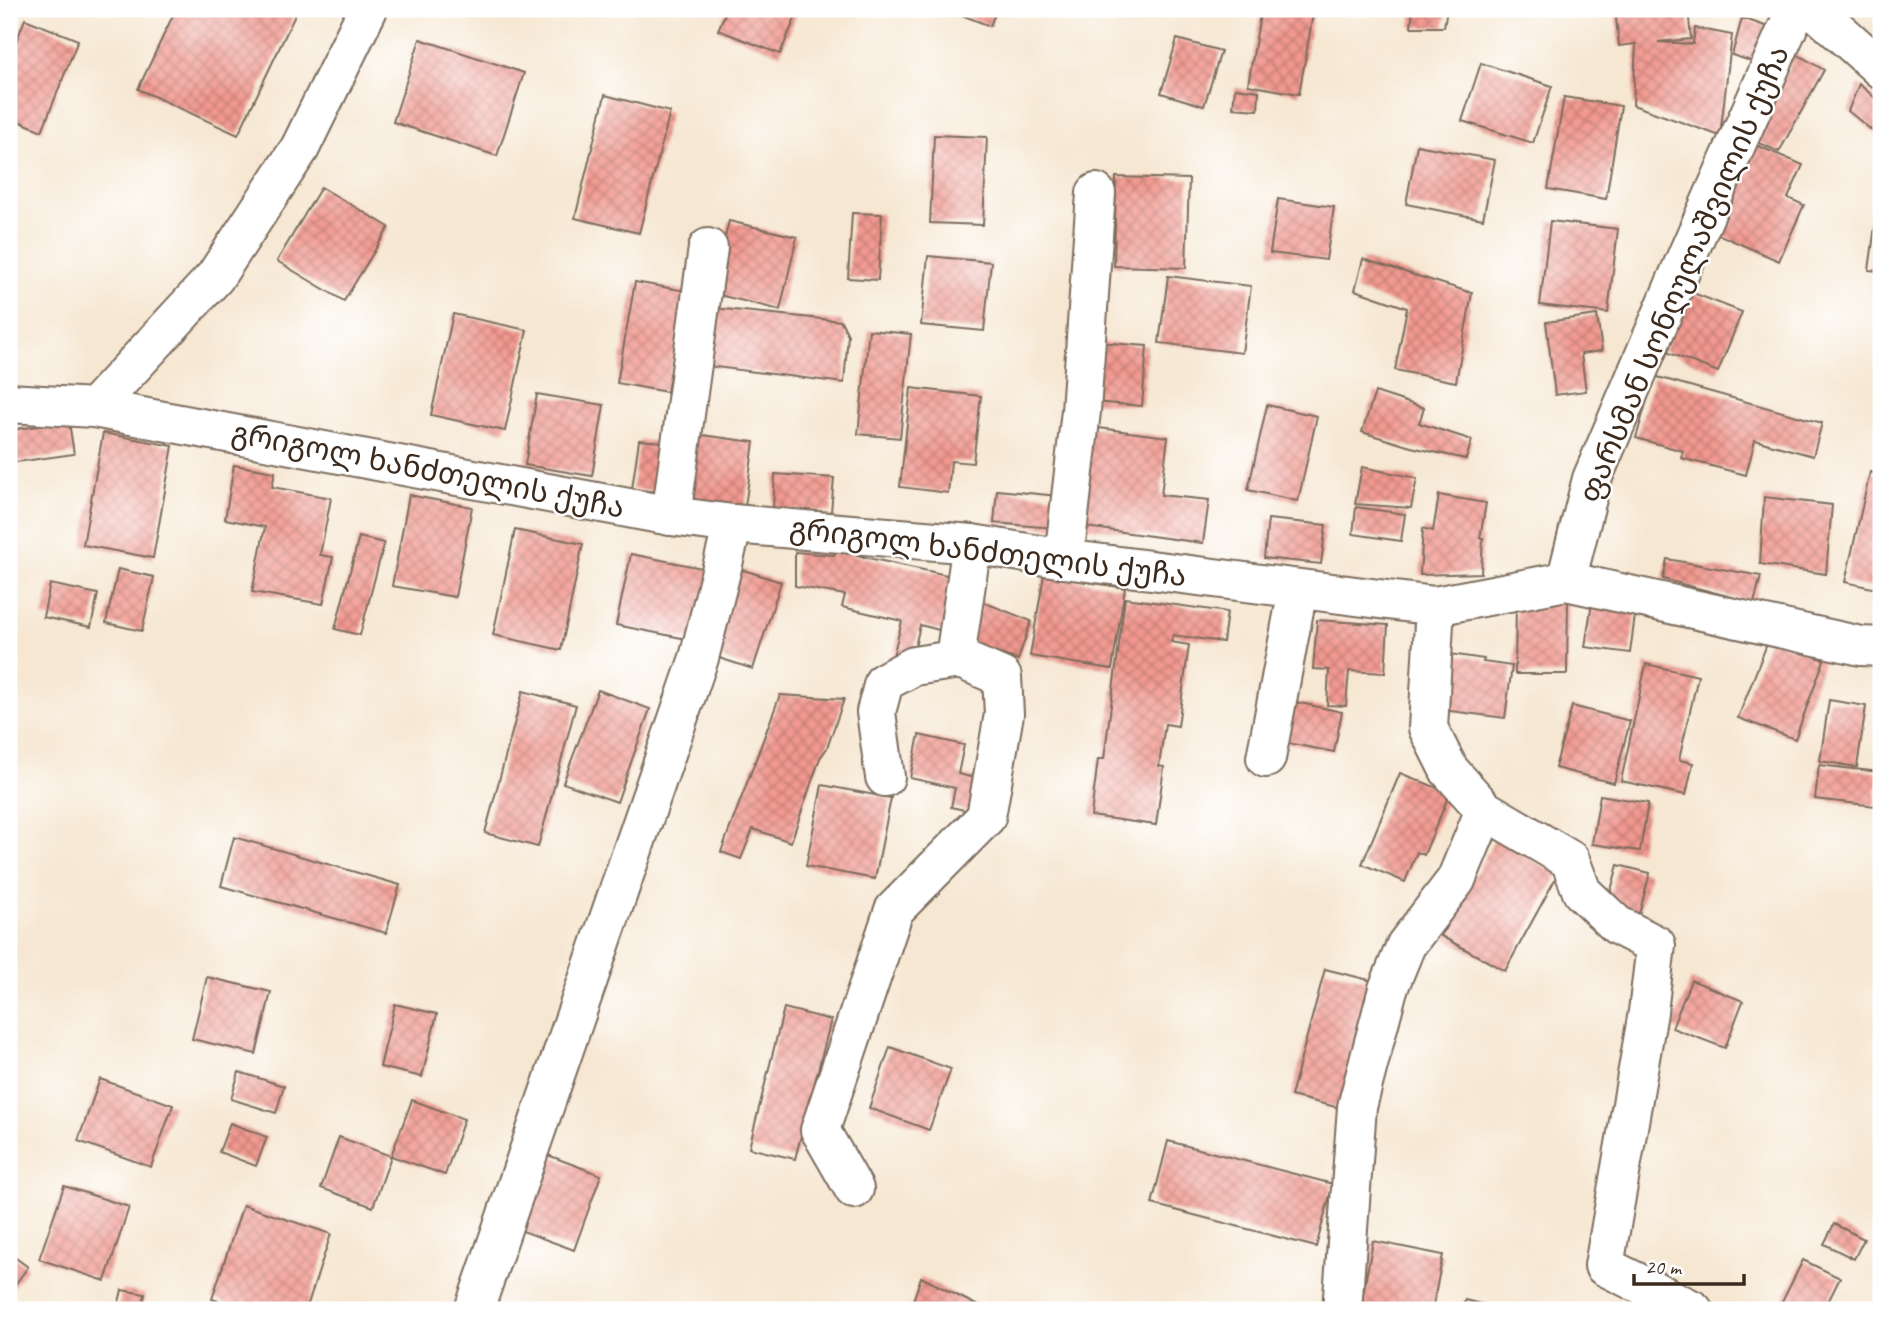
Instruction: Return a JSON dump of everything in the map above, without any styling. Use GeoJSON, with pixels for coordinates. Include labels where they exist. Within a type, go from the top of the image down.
{"type":"FeatureCollection","features":[{"type":"Feature","properties":{"kind":"street"},"geometry":{"type":"LineString","coordinates":[[94,408],[215,276],[300,148],[368,9]]}},
{"type":"Feature","properties":{"kind":"street","name":"ფარსმან სონღულაშვილის ქუჩა"},"geometry":{"type":"LineString","coordinates":[[1566,581],[1592,480],[1796,9]]}},
{"type":"Feature","properties":{"kind":"street"},"geometry":{"type":"LineString","coordinates":[[1814,9],[1881,69]]}},
{"type":"Feature","properties":{"kind":"street"},"geometry":{"type":"LineString","coordinates":[[1063,559],[1081,411],[1096,193]]}},
{"type":"Feature","properties":{"kind":"street"},"geometry":{"type":"LineString","coordinates":[[671,516],[708,248]]}},
{"type":"Feature","properties":{"kind":"street","name":"გრიგოლ ხანძთელის ქუჩა"},"geometry":{"type":"LineString","coordinates":[[9,403],[94,408],[671,516],[733,524],[972,544],[1063,559],[1434,606],[1566,581],[1861,646],[1881,647]]}},
{"type":"Feature","properties":{"kind":"street"},"geometry":{"type":"LineString","coordinates":[[474,1310],[699,658],[733,524]]}},
{"type":"Feature","properties":{"kind":"street"},"geometry":{"type":"LineString","coordinates":[[960,659],[957,644],[972,544]]}},
{"type":"Feature","properties":{"kind":"street"},"geometry":{"type":"LineString","coordinates":[[1266,758],[1298,589]]}},
{"type":"Feature","properties":{"kind":"street"},"geometry":{"type":"LineString","coordinates":[[1434,606],[1428,727],[1449,770],[1485,810],[1570,860],[1581,892],[1617,925],[1657,945],[1604,1266],[1693,1310]]}},
{"type":"Feature","properties":{"kind":"street"},"geometry":{"type":"LineString","coordinates":[[854,1189],[820,1130],[894,910],[986,817],[1004,714],[1002,677],[960,659],[914,666],[884,682],[876,712],[885,777]]}},
{"type":"Feature","properties":{"kind":"street"},"geometry":{"type":"LineString","coordinates":[[1342,1310],[1357,1107],[1388,989],[1406,945],[1456,880],[1485,810]]}},
{"type":"Feature","properties":{"kind":"building"},"geometry":{"type":"Polygon","coordinates":[[[176,9],[297,11],[238,135],[138,89],[176,9]]]}},
{"type":"Feature","properties":{"kind":"building"},"geometry":{"type":"Polygon","coordinates":[[[727,9],[799,9],[780,54],[718,30],[727,9]]]}},
{"type":"Feature","properties":{"kind":"building"},"geometry":{"type":"Polygon","coordinates":[[[946,9],[997,9],[990,26],[946,9]]]}},
{"type":"Feature","properties":{"kind":"building"},"geometry":{"type":"Polygon","coordinates":[[[1261,9],[1314,9],[1299,94],[1248,85],[1261,9]]]}},
{"type":"Feature","properties":{"kind":"building"},"geometry":{"type":"Polygon","coordinates":[[[1413,9],[1447,9],[1444,27],[1411,27],[1413,9]]]}},
{"type":"Feature","properties":{"kind":"building"},"geometry":{"type":"Polygon","coordinates":[[[1615,9],[1688,9],[1691,39],[1658,42],[1693,44],[1695,28],[1732,35],[1720,136],[1633,105],[1636,44],[1619,46],[1615,9]]]}},
{"type":"Feature","properties":{"kind":"building"},"geometry":{"type":"Polygon","coordinates":[[[1742,18],[1768,27],[1757,63],[1732,55],[1742,18]]]}},
{"type":"Feature","properties":{"kind":"building"},"geometry":{"type":"Polygon","coordinates":[[[25,19],[78,40],[42,131],[9,117],[9,60],[25,19]]]}},
{"type":"Feature","properties":{"kind":"building"},"geometry":{"type":"Polygon","coordinates":[[[420,39],[524,73],[497,156],[393,122],[420,39]]]}},
{"type":"Feature","properties":{"kind":"building"},"geometry":{"type":"Polygon","coordinates":[[[1177,39],[1221,51],[1204,106],[1161,93],[1177,39]]]}},
{"type":"Feature","properties":{"kind":"building"},"geometry":{"type":"Polygon","coordinates":[[[1795,53],[1824,70],[1779,152],[1755,141],[1795,53]]]}},
{"type":"Feature","properties":{"kind":"building"},"geometry":{"type":"Polygon","coordinates":[[[1481,63],[1552,86],[1533,143],[1462,121],[1481,63]]]}},
{"type":"Feature","properties":{"kind":"building"},"geometry":{"type":"Polygon","coordinates":[[[1859,84],[1881,103],[1881,138],[1848,111],[1859,84]]]}},
{"type":"Feature","properties":{"kind":"building"},"geometry":{"type":"Polygon","coordinates":[[[1235,88],[1259,91],[1258,110],[1233,108],[1235,88]]]}},
{"type":"Feature","properties":{"kind":"building"},"geometry":{"type":"Polygon","coordinates":[[[605,95],[670,112],[639,233],[575,218],[605,95]]]}},
{"type":"Feature","properties":{"kind":"building"},"geometry":{"type":"Polygon","coordinates":[[[1564,97],[1621,106],[1606,199],[1548,189],[1564,97]]]}},
{"type":"Feature","properties":{"kind":"building"},"geometry":{"type":"Polygon","coordinates":[[[934,135],[987,137],[983,225],[930,223],[934,135]]]}},
{"type":"Feature","properties":{"kind":"building"},"geometry":{"type":"Polygon","coordinates":[[[1754,144],[1803,165],[1788,198],[1804,205],[1779,261],[1715,233],[1754,144]]]}},
{"type":"Feature","properties":{"kind":"building"},"geometry":{"type":"Polygon","coordinates":[[[1417,145],[1495,160],[1483,219],[1406,204],[1417,145]]]}},
{"type":"Feature","properties":{"kind":"building"},"geometry":{"type":"Polygon","coordinates":[[[1116,177],[1189,179],[1186,268],[1114,266],[1116,177]]]}},
{"type":"Feature","properties":{"kind":"building"},"geometry":{"type":"Polygon","coordinates":[[[321,187],[389,227],[344,301],[277,261],[321,187]]]}},
{"type":"Feature","properties":{"kind":"building"},"geometry":{"type":"Polygon","coordinates":[[[1881,191],[1881,271],[1869,270],[1881,191]]]}},
{"type":"Feature","properties":{"kind":"building"},"geometry":{"type":"Polygon","coordinates":[[[1278,199],[1334,207],[1326,260],[1270,253],[1278,199]]]}},
{"type":"Feature","properties":{"kind":"building"},"geometry":{"type":"Polygon","coordinates":[[[852,213],[882,214],[878,280],[848,278],[852,213]]]}},
{"type":"Feature","properties":{"kind":"building"},"geometry":{"type":"Polygon","coordinates":[[[729,221],[797,237],[780,310],[711,293],[729,221]]]}},
{"type":"Feature","properties":{"kind":"building"},"geometry":{"type":"Polygon","coordinates":[[[1550,221],[1618,229],[1608,313],[1540,305],[1550,221]]]}},
{"type":"Feature","properties":{"kind":"building"},"geometry":{"type":"Polygon","coordinates":[[[928,256],[991,262],[984,331],[921,325],[928,256]]]}},
{"type":"Feature","properties":{"kind":"building"},"geometry":{"type":"Polygon","coordinates":[[[1363,259],[1472,293],[1456,382],[1395,370],[1407,308],[1355,290],[1363,259]]]}},
{"type":"Feature","properties":{"kind":"building"},"geometry":{"type":"Polygon","coordinates":[[[1168,276],[1251,286],[1242,353],[1159,343],[1168,276]]]}},
{"type":"Feature","properties":{"kind":"building"},"geometry":{"type":"Polygon","coordinates":[[[635,282],[686,291],[667,392],[617,383],[635,282]]]}},
{"type":"Feature","properties":{"kind":"building"},"geometry":{"type":"Polygon","coordinates":[[[1688,291],[1742,312],[1718,372],[1664,351],[1688,291]]]}},
{"type":"Feature","properties":{"kind":"building"},"geometry":{"type":"Polygon","coordinates":[[[714,308],[841,321],[848,335],[844,383],[707,366],[714,308]]]}},
{"type":"Feature","properties":{"kind":"building"},"geometry":{"type":"Polygon","coordinates":[[[453,314],[527,330],[505,431],[431,415],[453,314]]]}},
{"type":"Feature","properties":{"kind":"building"},"geometry":{"type":"Polygon","coordinates":[[[1597,315],[1602,351],[1581,354],[1586,391],[1555,395],[1546,322],[1597,315]]]}},
{"type":"Feature","properties":{"kind":"building"},"geometry":{"type":"Polygon","coordinates":[[[869,330],[911,334],[900,438],[858,434],[869,330]]]}},
{"type":"Feature","properties":{"kind":"building"},"geometry":{"type":"Polygon","coordinates":[[[1098,342],[1147,346],[1142,406],[1093,402],[1098,342]]]}},
{"type":"Feature","properties":{"kind":"building"},"geometry":{"type":"Polygon","coordinates":[[[1654,376],[1822,423],[1813,456],[1755,440],[1746,475],[1681,458],[1683,451],[1636,438],[1654,376]]]}},
{"type":"Feature","properties":{"kind":"building"},"geometry":{"type":"Polygon","coordinates":[[[911,388],[981,396],[973,463],[951,461],[948,493],[900,487],[911,388]]]}},
{"type":"Feature","properties":{"kind":"building"},"geometry":{"type":"Polygon","coordinates":[[[1375,392],[1424,408],[1419,423],[1472,440],[1466,459],[1411,447],[1362,432],[1375,392]]]}},
{"type":"Feature","properties":{"kind":"building"},"geometry":{"type":"Polygon","coordinates":[[[537,394],[604,405],[592,476],[525,465],[537,394]]]}},
{"type":"Feature","properties":{"kind":"building"},"geometry":{"type":"Polygon","coordinates":[[[1267,405],[1317,416],[1298,501],[1248,490],[1267,405]]]}},
{"type":"Feature","properties":{"kind":"building"},"geometry":{"type":"Polygon","coordinates":[[[69,422],[74,454],[9,463],[9,430],[69,422]]]}},
{"type":"Feature","properties":{"kind":"building"},"geometry":{"type":"Polygon","coordinates":[[[1091,427],[1168,437],[1161,495],[1209,500],[1203,543],[1078,526],[1091,427]]]}},
{"type":"Feature","properties":{"kind":"building"},"geometry":{"type":"Polygon","coordinates":[[[103,433],[173,446],[153,558],[83,545],[103,433]]]}},
{"type":"Feature","properties":{"kind":"building"},"geometry":{"type":"Polygon","coordinates":[[[695,434],[754,442],[745,507],[686,499],[695,434]]]}},
{"type":"Feature","properties":{"kind":"building"},"geometry":{"type":"Polygon","coordinates":[[[639,440],[663,442],[656,492],[632,489],[639,440]]]}},
{"type":"Feature","properties":{"kind":"building"},"geometry":{"type":"Polygon","coordinates":[[[234,465],[275,472],[272,487],[331,498],[320,555],[333,557],[323,604],[252,592],[265,527],[225,519],[234,465]]]}},
{"type":"Feature","properties":{"kind":"building"},"geometry":{"type":"Polygon","coordinates":[[[1362,467],[1417,478],[1411,508],[1355,504],[1362,467]]]}},
{"type":"Feature","properties":{"kind":"building"},"geometry":{"type":"Polygon","coordinates":[[[1870,472],[1881,475],[1881,590],[1845,582],[1870,472]]]}},
{"type":"Feature","properties":{"kind":"building"},"geometry":{"type":"Polygon","coordinates":[[[775,474],[834,478],[831,512],[773,508],[775,474]]]}},
{"type":"Feature","properties":{"kind":"building"},"geometry":{"type":"Polygon","coordinates":[[[997,490],[1058,496],[1055,528],[994,523],[997,490]]]}},
{"type":"Feature","properties":{"kind":"building"},"geometry":{"type":"Polygon","coordinates":[[[409,495],[472,507],[455,597],[392,586],[409,495]]]}},
{"type":"Feature","properties":{"kind":"building"},"geometry":{"type":"Polygon","coordinates":[[[1439,495],[1486,503],[1480,538],[1483,538],[1481,573],[1420,575],[1423,528],[1433,531],[1439,495]]]}},
{"type":"Feature","properties":{"kind":"building"},"geometry":{"type":"Polygon","coordinates":[[[1764,497],[1832,505],[1826,574],[1760,564],[1764,497]]]}},
{"type":"Feature","properties":{"kind":"building"},"geometry":{"type":"Polygon","coordinates":[[[1356,507],[1405,514],[1401,541],[1353,534],[1356,507]]]}},
{"type":"Feature","properties":{"kind":"building"},"geometry":{"type":"Polygon","coordinates":[[[1268,519],[1326,525],[1321,564],[1264,558],[1268,519]]]}},
{"type":"Feature","properties":{"kind":"building"},"geometry":{"type":"Polygon","coordinates":[[[515,530],[583,544],[561,650],[493,635],[515,530]]]}},
{"type":"Feature","properties":{"kind":"building"},"geometry":{"type":"Polygon","coordinates":[[[359,537],[384,543],[360,635],[335,629],[359,537]]]}},
{"type":"Feature","properties":{"kind":"building"},"geometry":{"type":"Polygon","coordinates":[[[836,551],[956,577],[943,631],[920,625],[912,660],[893,656],[902,621],[842,607],[845,595],[795,586],[795,552],[834,555],[836,551]]]}},
{"type":"Feature","properties":{"kind":"building"},"geometry":{"type":"Polygon","coordinates":[[[631,554],[712,570],[697,641],[616,625],[631,554]]]}},
{"type":"Feature","properties":{"kind":"building"},"geometry":{"type":"Polygon","coordinates":[[[1667,559],[1761,576],[1754,603],[1663,579],[1667,559]]]}},
{"type":"Feature","properties":{"kind":"building"},"geometry":{"type":"Polygon","coordinates":[[[734,567],[781,582],[753,669],[710,655],[734,567]]]}},
{"type":"Feature","properties":{"kind":"building"},"geometry":{"type":"Polygon","coordinates":[[[118,569],[154,577],[142,631],[106,623],[118,569]]]}},
{"type":"Feature","properties":{"kind":"building"},"geometry":{"type":"Polygon","coordinates":[[[1044,575],[1125,588],[1112,669],[1030,656],[1044,575]]]}},
{"type":"Feature","properties":{"kind":"building"},"geometry":{"type":"Polygon","coordinates":[[[50,584],[98,594],[91,627],[43,617],[50,584]]]}},
{"type":"Feature","properties":{"kind":"building"},"geometry":{"type":"Polygon","coordinates":[[[1125,598],[1227,612],[1223,642],[1173,635],[1171,642],[1189,645],[1178,726],[1165,724],[1159,766],[1164,767],[1156,825],[1091,816],[1098,759],[1104,759],[1125,598]]]}},
{"type":"Feature","properties":{"kind":"building"},"geometry":{"type":"Polygon","coordinates":[[[1516,598],[1568,599],[1567,674],[1515,674],[1516,598]]]}},
{"type":"Feature","properties":{"kind":"building"},"geometry":{"type":"Polygon","coordinates":[[[978,600],[1031,621],[1018,660],[971,645],[978,600]]]}},
{"type":"Feature","properties":{"kind":"building"},"geometry":{"type":"Polygon","coordinates":[[[1592,602],[1636,608],[1630,653],[1585,647],[1592,602]]]}},
{"type":"Feature","properties":{"kind":"building"},"geometry":{"type":"Polygon","coordinates":[[[1317,620],[1388,625],[1385,673],[1349,671],[1346,706],[1327,705],[1329,670],[1313,669],[1317,620]]]}},
{"type":"Feature","properties":{"kind":"building"},"geometry":{"type":"Polygon","coordinates":[[[1769,639],[1824,660],[1795,739],[1738,718],[1769,639]]]}},
{"type":"Feature","properties":{"kind":"building"},"geometry":{"type":"Polygon","coordinates":[[[1450,654],[1512,666],[1505,718],[1442,710],[1450,654]]]}},
{"type":"Feature","properties":{"kind":"building"},"geometry":{"type":"Polygon","coordinates":[[[1646,664],[1698,676],[1679,760],[1693,763],[1686,795],[1621,781],[1646,664]]]}},
{"type":"Feature","properties":{"kind":"building"},"geometry":{"type":"Polygon","coordinates":[[[598,690],[650,709],[617,802],[563,783],[598,690]]]}},
{"type":"Feature","properties":{"kind":"building"},"geometry":{"type":"Polygon","coordinates":[[[523,691],[576,705],[538,847],[485,833],[523,691]]]}},
{"type":"Feature","properties":{"kind":"building"},"geometry":{"type":"Polygon","coordinates":[[[780,695],[844,699],[791,842],[753,829],[741,859],[721,852],[780,695]]]}},
{"type":"Feature","properties":{"kind":"building"},"geometry":{"type":"Polygon","coordinates":[[[1829,700],[1866,706],[1857,767],[1820,761],[1829,700]]]}},
{"type":"Feature","properties":{"kind":"building"},"geometry":{"type":"Polygon","coordinates":[[[1291,701],[1342,712],[1334,752],[1282,742],[1291,701]]]}},
{"type":"Feature","properties":{"kind":"building"},"geometry":{"type":"Polygon","coordinates":[[[1572,706],[1630,721],[1614,783],[1555,768],[1572,706]]]}},
{"type":"Feature","properties":{"kind":"building"},"geometry":{"type":"Polygon","coordinates":[[[919,735],[964,745],[958,774],[980,779],[973,812],[951,807],[955,788],[910,778],[919,735]]]}},
{"type":"Feature","properties":{"kind":"building"},"geometry":{"type":"Polygon","coordinates":[[[1819,765],[1879,772],[1875,806],[1815,799],[1819,765]]]}},
{"type":"Feature","properties":{"kind":"building"},"geometry":{"type":"Polygon","coordinates":[[[1400,773],[1450,793],[1424,855],[1417,852],[1405,882],[1362,864],[1400,773]]]}},
{"type":"Feature","properties":{"kind":"building"},"geometry":{"type":"Polygon","coordinates":[[[822,785],[891,798],[875,879],[806,866],[822,785]]]}},
{"type":"Feature","properties":{"kind":"building"},"geometry":{"type":"Polygon","coordinates":[[[1600,795],[1648,803],[1640,851],[1592,844],[1600,795]]]}},
{"type":"Feature","properties":{"kind":"building"},"geometry":{"type":"Polygon","coordinates":[[[234,837],[400,885],[386,933],[221,886],[234,837]]]}},
{"type":"Feature","properties":{"kind":"building"},"geometry":{"type":"Polygon","coordinates":[[[1495,839],[1558,874],[1505,971],[1441,936],[1495,839]]]}},
{"type":"Feature","properties":{"kind":"building"},"geometry":{"type":"Polygon","coordinates":[[[1618,865],[1650,873],[1639,914],[1607,905],[1618,865]]]}},
{"type":"Feature","properties":{"kind":"building"},"geometry":{"type":"Polygon","coordinates":[[[1325,969],[1373,981],[1340,1108],[1291,1096],[1325,969]]]}},
{"type":"Feature","properties":{"kind":"building"},"geometry":{"type":"Polygon","coordinates":[[[207,977],[271,992],[256,1054],[192,1039],[207,977]]]}},
{"type":"Feature","properties":{"kind":"building"},"geometry":{"type":"Polygon","coordinates":[[[1691,980],[1743,1001],[1725,1048],[1672,1028],[1691,980]]]}},
{"type":"Feature","properties":{"kind":"building"},"geometry":{"type":"Polygon","coordinates":[[[395,1004],[437,1014],[422,1077],[380,1067],[395,1004]]]}},
{"type":"Feature","properties":{"kind":"building"},"geometry":{"type":"Polygon","coordinates":[[[784,1008],[831,1020],[795,1159],[749,1148],[784,1008]]]}},
{"type":"Feature","properties":{"kind":"building"},"geometry":{"type":"Polygon","coordinates":[[[890,1047],[951,1069],[929,1130],[869,1108],[890,1047]]]}},
{"type":"Feature","properties":{"kind":"building"},"geometry":{"type":"Polygon","coordinates":[[[239,1072],[284,1086],[276,1113],[231,1099],[239,1072]]]}},
{"type":"Feature","properties":{"kind":"building"},"geometry":{"type":"Polygon","coordinates":[[[100,1079],[173,1105],[151,1167],[78,1141],[100,1079]]]}},
{"type":"Feature","properties":{"kind":"building"},"geometry":{"type":"Polygon","coordinates":[[[412,1100],[464,1119],[445,1175],[391,1156],[412,1100]]]}},
{"type":"Feature","properties":{"kind":"building"},"geometry":{"type":"Polygon","coordinates":[[[230,1123],[267,1137],[256,1166],[219,1152],[230,1123]]]}},
{"type":"Feature","properties":{"kind":"building"},"geometry":{"type":"Polygon","coordinates":[[[339,1137],[391,1156],[373,1207],[321,1188],[339,1137]]]}},
{"type":"Feature","properties":{"kind":"building"},"geometry":{"type":"Polygon","coordinates":[[[1168,1141],[1333,1184],[1316,1247],[1152,1204],[1168,1141]]]}},
{"type":"Feature","properties":{"kind":"building"},"geometry":{"type":"Polygon","coordinates":[[[545,1154],[601,1175],[574,1250],[517,1229],[545,1154]]]}},
{"type":"Feature","properties":{"kind":"building"},"geometry":{"type":"Polygon","coordinates":[[[64,1186],[129,1207],[105,1281],[39,1259],[64,1186]]]}},
{"type":"Feature","properties":{"kind":"building"},"geometry":{"type":"Polygon","coordinates":[[[243,1205],[331,1234],[306,1310],[248,1310],[212,1299],[243,1205]]]}},
{"type":"Feature","properties":{"kind":"building"},"geometry":{"type":"Polygon","coordinates":[[[1834,1224],[1864,1239],[1854,1259],[1824,1244],[1834,1224]]]}},
{"type":"Feature","properties":{"kind":"building"},"geometry":{"type":"Polygon","coordinates":[[[1373,1241],[1443,1255],[1432,1310],[1360,1310],[1373,1241]]]}},
{"type":"Feature","properties":{"kind":"building"},"geometry":{"type":"Polygon","coordinates":[[[9,1253],[28,1267],[9,1293],[9,1253]]]}},
{"type":"Feature","properties":{"kind":"building"},"geometry":{"type":"Polygon","coordinates":[[[1803,1260],[1840,1278],[1824,1310],[1778,1310],[1803,1260]]]}},
{"type":"Feature","properties":{"kind":"building"},"geometry":{"type":"Polygon","coordinates":[[[921,1277],[986,1310],[910,1310],[921,1277]]]}},
{"type":"Feature","properties":{"kind":"building"},"geometry":{"type":"Polygon","coordinates":[[[122,1290],[145,1294],[142,1310],[117,1310],[122,1290]]]}},
{"type":"Feature","properties":{"kind":"building"},"geometry":{"type":"Polygon","coordinates":[[[1465,1300],[1501,1309],[1501,1310],[1462,1310],[1465,1300]]]}}]}
